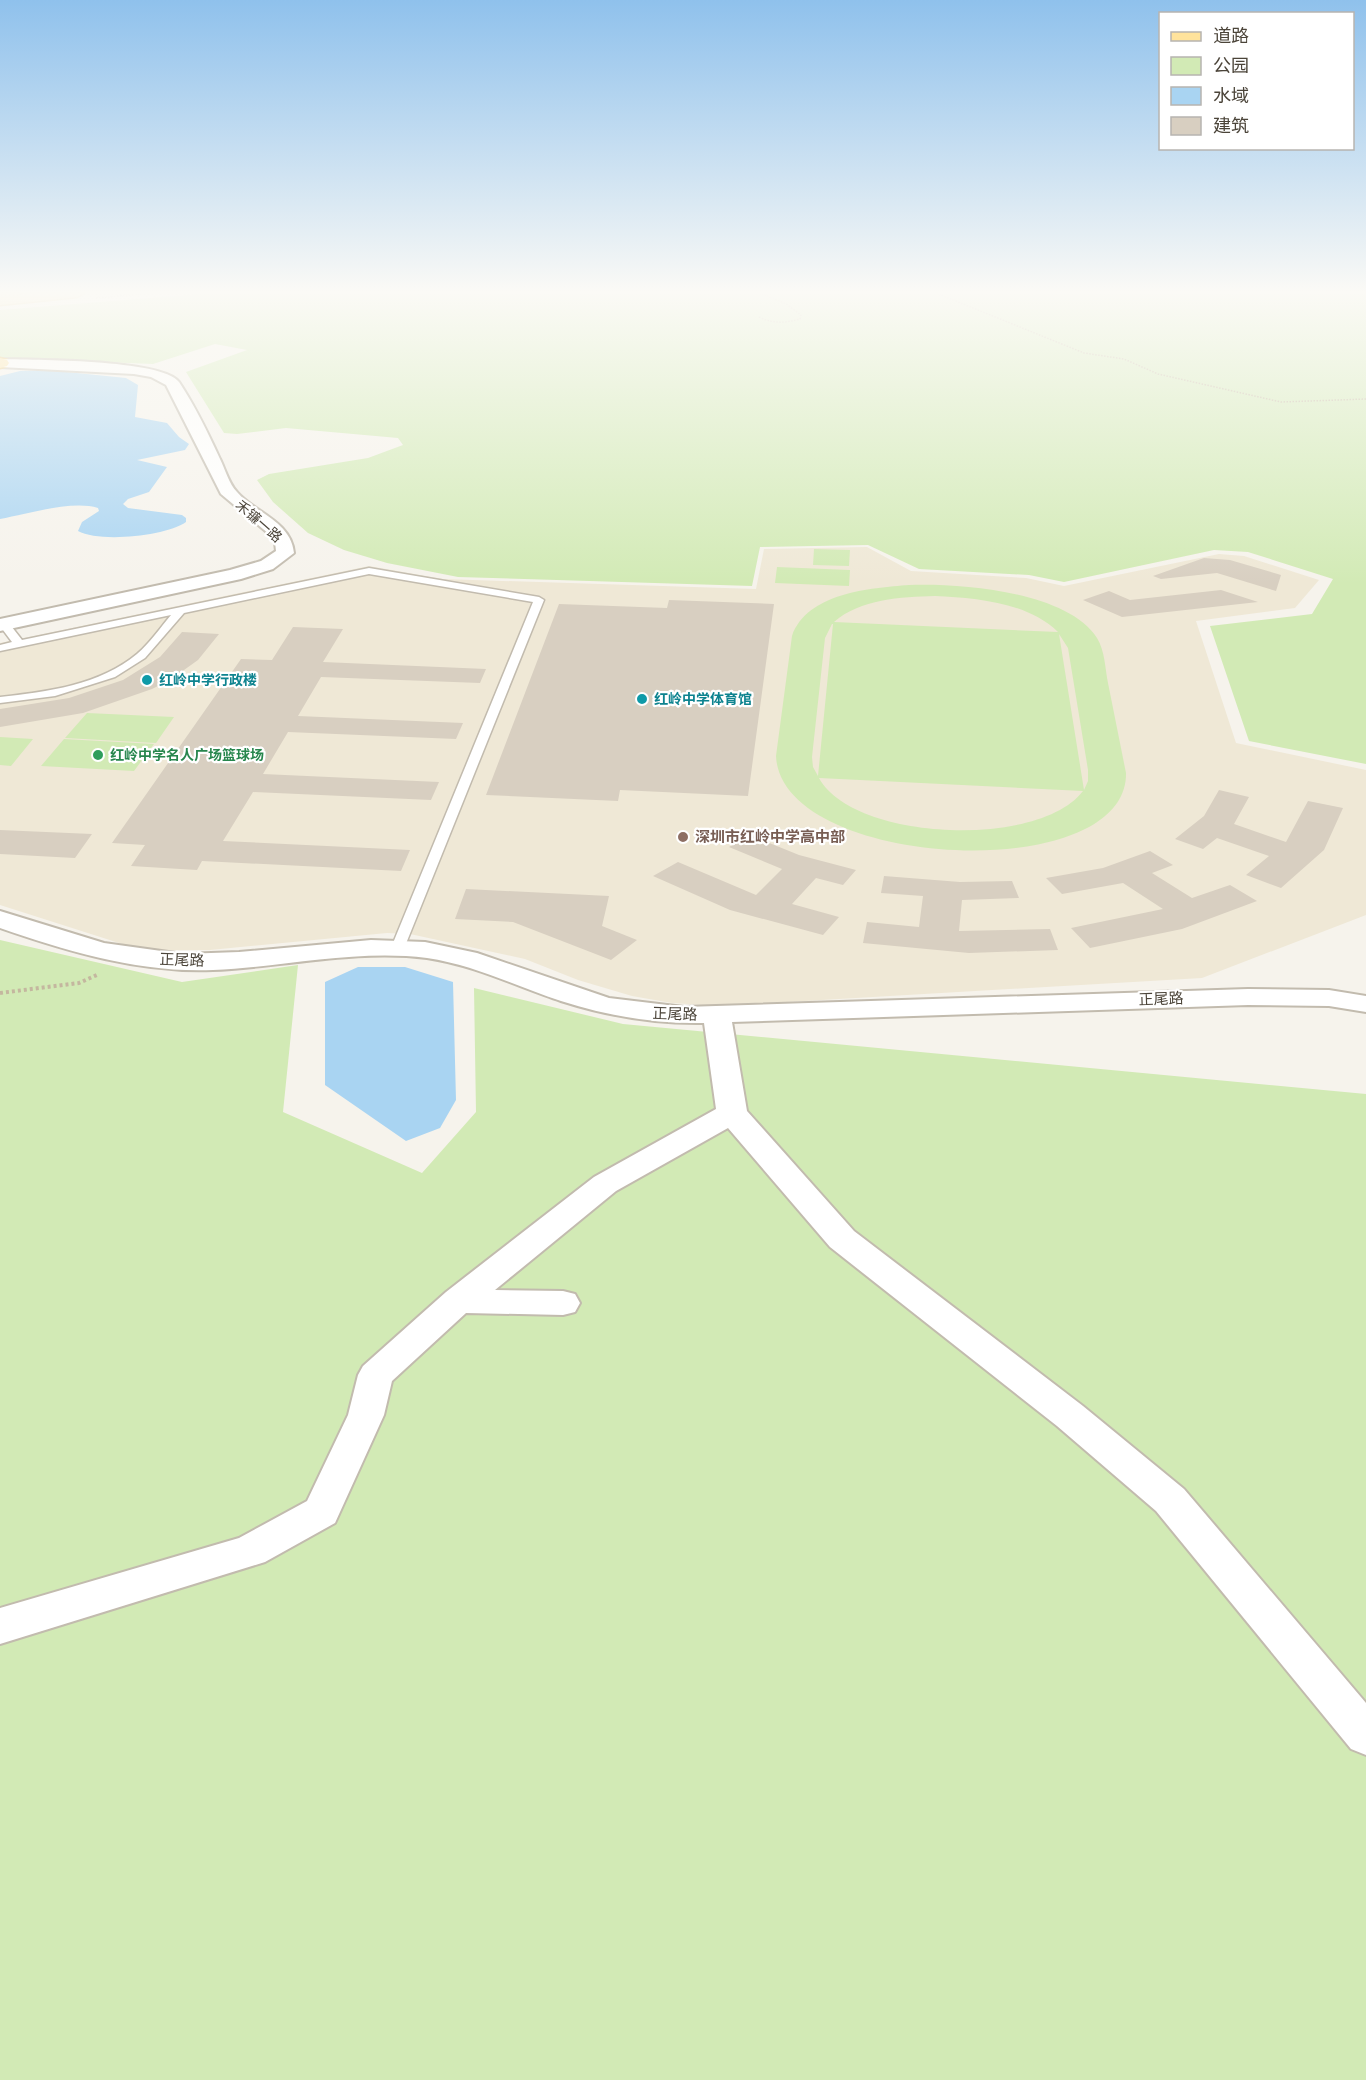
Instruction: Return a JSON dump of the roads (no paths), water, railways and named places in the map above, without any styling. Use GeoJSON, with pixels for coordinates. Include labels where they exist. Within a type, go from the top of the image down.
{"type":"FeatureCollection","features":[{"type":"Feature","properties":{"kind":"street","name":"禾镰一路"},"geometry":{"type":"LineString","coordinates":[[2,625],[234,575],[279,559],[285,553],[287,547],[284,540],[275,530],[229,494],[176,390]]}},
{"type":"Feature","properties":{"kind":"street","name":"正尾路"},"geometry":{"type":"LineString","coordinates":[[0,919],[71,944],[137,958],[212,962],[339,949],[398,948],[454,955],[620,1009],[684,1015],[1237,997],[1329,998],[1366,1004]]}},
{"type":"Feature","properties":{"kind":"street"},"geometry":{"type":"LineString","coordinates":[[717,1014],[732,1113],[842,1239],[1070,1416],[1170,1500],[1366,1735]]}},
{"type":"Feature","properties":{"kind":"street"},"geometry":{"type":"LineString","coordinates":[[0,1626],[251,1551],[321,1512],[366,1415],[376,1375],[458,1301],[605,1184],[732,1113]]}},
{"type":"Feature","properties":{"kind":"street"},"geometry":{"type":"LineString","coordinates":[[458,1301],[563,1303]]}},
{"type":"Feature","properties":{"kind":"lane"},"geometry":{"type":"LineString","coordinates":[[0,648],[369,571],[539,600],[398,948]]}},
{"type":"Feature","properties":{"kind":"lane"},"geometry":{"type":"LineString","coordinates":[[0,700],[62,691],[116,671],[141,655],[181,610]]}},
{"type":"Feature","properties":{"kind":"lane"},"geometry":{"type":"LineString","coordinates":[[2,625],[19,644]]}},
{"type":"Feature","properties":{"kind":"water"},"geometry":{"type":"Polygon","coordinates":[[[0,390],[138,390],[135,417],[167,423],[179,437],[189,444],[185,450],[137,460],[167,467],[149,492],[128,499],[123,504],[128,508],[182,515],[186,518],[186,522],[177,527],[133,536],[88,535],[78,531],[82,522],[99,511],[98,508],[87,506],[49,509],[0,519],[0,390]]]}},
{"type":"Feature","properties":{"kind":"water"},"geometry":{"type":"Polygon","coordinates":[[[358,967],[405,967],[453,982],[456,1100],[440,1128],[406,1141],[325,1085],[325,982],[358,967]]]}},
{"type":"Feature","properties":{"kind":"place","name":"红岭中学行政楼"},"geometry":{"type":"Point","coordinates":[147,680]}},
{"type":"Feature","properties":{"kind":"place","name":"红岭中学体育馆"},"geometry":{"type":"Point","coordinates":[642,699]}},
{"type":"Feature","properties":{"kind":"place","name":"红岭中学名人广场篮球场"},"geometry":{"type":"Point","coordinates":[98,755]}},
{"type":"Feature","properties":{"kind":"place","name":"深圳市红岭中学高中部"},"geometry":{"type":"Point","coordinates":[683,837]}}]}
